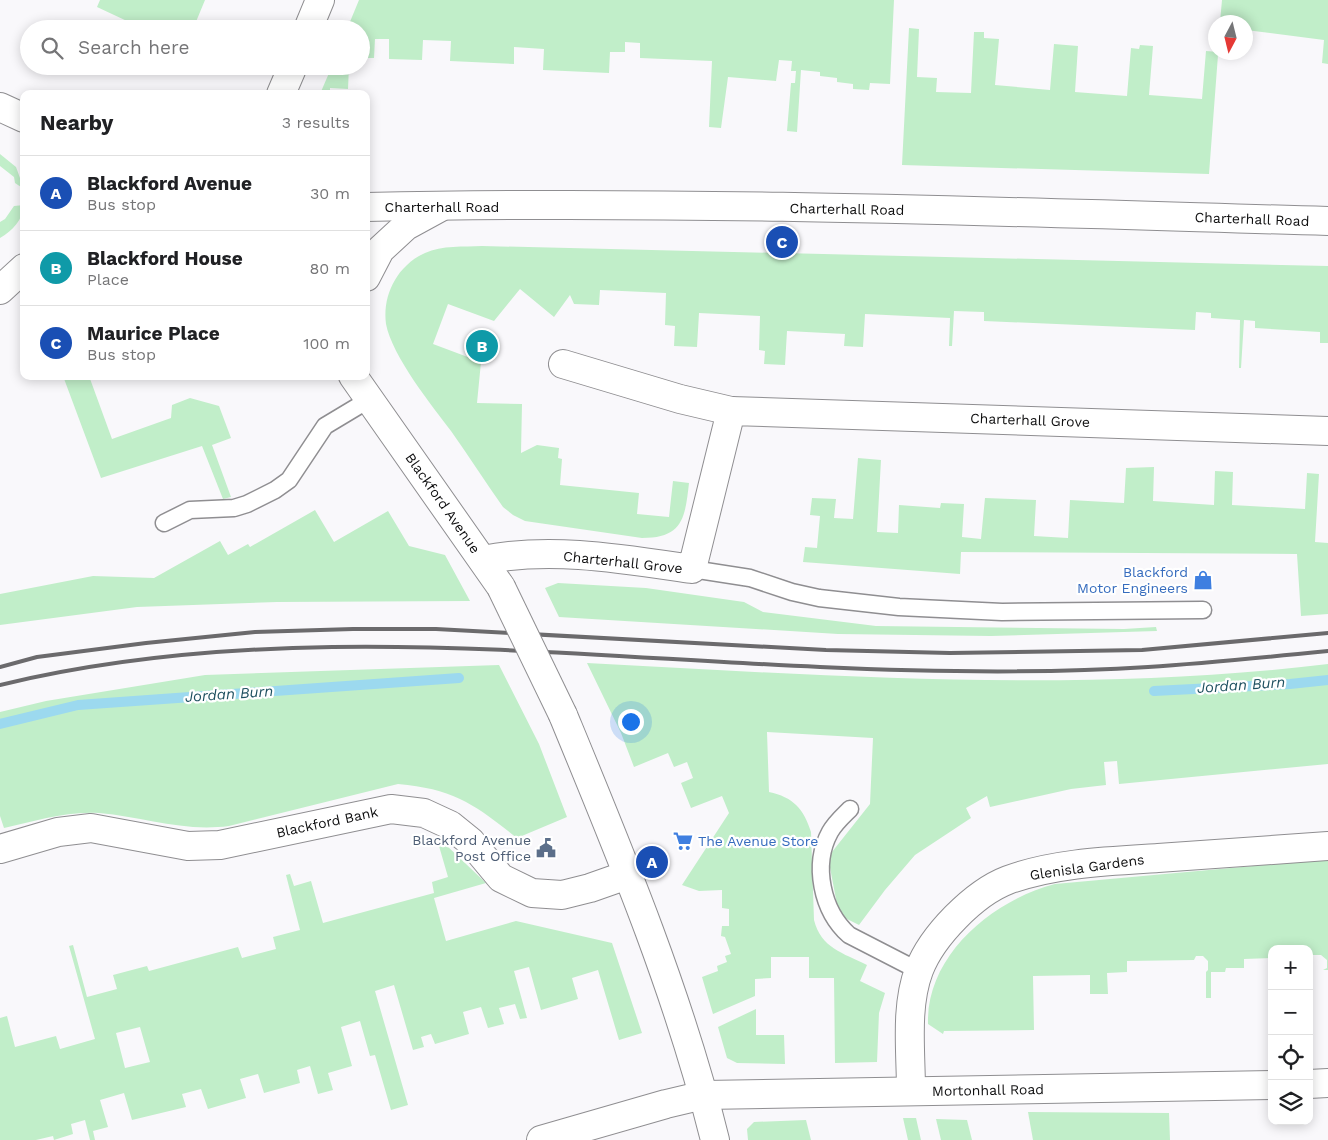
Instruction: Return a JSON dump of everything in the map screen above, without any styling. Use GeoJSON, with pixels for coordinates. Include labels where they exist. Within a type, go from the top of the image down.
{"type":"FeatureCollection","features":[{"type":"Feature","properties":{"kind":"street"},"geometry":{"type":"LineString","coordinates":[[312,20],[320,0]]}},
{"type":"Feature","properties":{"kind":"street"},"geometry":{"type":"LineString","coordinates":[[284,90],[289,75]]}},
{"type":"Feature","properties":{"kind":"street"},"geometry":{"type":"LineString","coordinates":[[0,107],[20,116]]}},
{"type":"Feature","properties":{"kind":"street"},"geometry":{"type":"LineString","coordinates":[[370,269],[380,250],[406,226],[442,206]]}},
{"type":"Feature","properties":{"kind":"street","name":"Charterhall Road"},"geometry":{"type":"LineString","coordinates":[[370,207],[888,209],[1328,221]]}},
{"type":"Feature","properties":{"kind":"street"},"geometry":{"type":"LineString","coordinates":[[0,290],[20,272]]}},
{"type":"Feature","properties":{"kind":"street"},"geometry":{"type":"LineString","coordinates":[[0,297],[20,291]]}},
{"type":"Feature","properties":{"kind":"street","name":"Charterhall Grove"},"geometry":{"type":"LineString","coordinates":[[563,364],[680,399],[731,411],[1328,431]]}},
{"type":"Feature","properties":{"kind":"street","name":"Blackford Avenue"},"geometry":{"type":"LineString","coordinates":[[360,384],[501,587],[563,715],[627,875],[667,984],[704,1095],[715,1140]]}},
{"type":"Feature","properties":{"kind":"street","name":"Charterhall Grove"},"geometry":{"type":"LineString","coordinates":[[483,560],[512,554],[540,554],[634,561],[692,569],[731,411]]}},
{"type":"Feature","properties":{"kind":"street","name":"Blackford Bank"},"geometry":{"type":"LineString","coordinates":[[0,849],[58,832],[91,828],[188,846],[220,845],[391,808],[424,813],[450,825],[471,842],[501,878],[532,893],[562,895],[590,888],[627,875]]}},
{"type":"Feature","properties":{"kind":"street","name":"Glenisla Gardens"},"geometry":{"type":"LineString","coordinates":[[911,1091],[912,1008],[918,971],[933,942],[947,925],[978,899],[1006,881],[1053,869],[1120,861],[1328,846]]}},
{"type":"Feature","properties":{"kind":"street"},"geometry":{"type":"LineString","coordinates":[[1313,1084],[1328,1083]]}},
{"type":"Feature","properties":{"kind":"street","name":"Mortonhall Road"},"geometry":{"type":"LineString","coordinates":[[541,1140],[704,1095],[1268,1085]]}},
{"type":"Feature","properties":{"kind":"lane"},"geometry":{"type":"LineString","coordinates":[[164,523],[190,510],[234,508],[247,504],[275,490],[289,480],[326,426],[360,384]]}},
{"type":"Feature","properties":{"kind":"lane"},"geometry":{"type":"LineString","coordinates":[[692,569],[750,578],[792,592],[819,598],[917,609],[1084,613],[1203,610]]}},
{"type":"Feature","properties":{"kind":"lane"},"geometry":{"type":"LineString","coordinates":[[850,809],[830,832],[822,857],[823,888],[831,912],[839,926],[849,935],[918,971]]}},
{"type":"Feature","properties":{"kind":"green space"},"geometry":{"type":"Polygon","coordinates":[[[100,0],[205,0],[197,20],[125,20],[97,7],[100,0]]]}},
{"type":"Feature","properties":{"kind":"green space"},"geometry":{"type":"Polygon","coordinates":[[[359,0],[894,0],[890,84],[870,83],[869,90],[853,89],[853,84],[837,82],[837,78],[820,76],[820,72],[801,70],[797,132],[787,131],[791,83],[795,83],[796,71],[791,71],[792,61],[779,60],[776,81],[728,77],[721,128],[709,127],[712,61],[640,58],[640,43],[625,42],[625,52],[610,52],[609,73],[543,70],[544,49],[514,47],[514,64],[450,61],[451,41],[423,40],[422,60],[389,59],[389,39],[375,39],[374,58],[370,58],[370,20],[351,20],[359,0]]]}},
{"type":"Feature","properties":{"kind":"green space"},"geometry":{"type":"Polygon","coordinates":[[[1222,0],[1328,0],[1328,64],[1322,63],[1324,40],[1253,31],[1253,15],[1221,15],[1222,0]]]}},
{"type":"Feature","properties":{"kind":"green space"},"geometry":{"type":"Polygon","coordinates":[[[909,28],[919,29],[917,77],[937,78],[936,92],[971,93],[974,32],[984,32],[984,38],[999,39],[995,85],[1050,90],[1054,44],[1078,46],[1075,92],[1127,96],[1131,48],[1139,49],[1140,45],[1153,46],[1149,95],[1202,99],[1206,51],[1208,51],[1208,60],[1218,60],[1209,174],[902,165],[909,28]]]}},
{"type":"Feature","properties":{"kind":"green space"},"geometry":{"type":"Polygon","coordinates":[[[328,75],[349,75],[348,89],[330,88],[330,90],[322,90],[328,75]]]}},
{"type":"Feature","properties":{"kind":"green space"},"geometry":{"type":"Polygon","coordinates":[[[0,154],[16,167],[20,178],[20,186],[15,183],[14,177],[0,166],[0,154]]]}},
{"type":"Feature","properties":{"kind":"green space"},"geometry":{"type":"Polygon","coordinates":[[[20,205],[20,219],[9,232],[0,238],[0,222],[5,219],[14,206],[20,205]]]}},
{"type":"Feature","properties":{"kind":"green space"},"geometry":{"type":"Polygon","coordinates":[[[482,246],[1328,266],[1328,343],[1320,343],[1320,332],[1255,328],[1255,321],[1244,320],[1241,368],[1239,368],[1240,320],[1211,318],[1211,313],[1196,312],[1195,330],[984,321],[984,312],[954,311],[952,346],[949,346],[950,318],[865,314],[863,347],[844,346],[845,334],[787,331],[785,365],[764,364],[765,351],[759,350],[760,316],[699,313],[697,347],[674,346],[675,326],[665,325],[666,293],[600,290],[599,305],[574,304],[570,295],[554,317],[520,289],[494,321],[448,304],[433,344],[481,362],[477,403],[522,404],[521,453],[537,445],[559,448],[558,458],[562,459],[560,485],[639,493],[637,514],[669,517],[673,481],[689,483],[683,516],[674,530],[656,537],[642,538],[525,521],[513,515],[503,507],[458,440],[424,395],[396,351],[386,324],[385,313],[390,290],[401,272],[416,258],[432,250],[482,246]]]}},
{"type":"Feature","properties":{"kind":"green space"},"geometry":{"type":"Polygon","coordinates":[[[64,380],[90,380],[112,439],[171,418],[172,405],[190,398],[219,406],[231,438],[212,445],[231,497],[223,499],[202,446],[101,478],[64,380]]]}},
{"type":"Feature","properties":{"kind":"green space"},"geometry":{"type":"Polygon","coordinates":[[[858,458],[881,460],[877,532],[898,533],[899,505],[940,508],[941,503],[964,504],[962,537],[981,539],[985,498],[1036,500],[1034,536],[1068,538],[1070,500],[1124,503],[1126,468],[1154,467],[1153,501],[1214,505],[1215,471],[1233,472],[1232,505],[1305,509],[1307,473],[1319,474],[1315,542],[1328,543],[1328,614],[1301,616],[1297,554],[961,552],[960,574],[803,562],[805,547],[817,548],[820,516],[810,515],[812,498],[836,499],[834,518],[853,519],[858,458]]]}},
{"type":"Feature","properties":{"kind":"green space"},"geometry":{"type":"Polygon","coordinates":[[[315,510],[334,542],[388,511],[409,546],[445,555],[470,601],[277,602],[137,607],[0,625],[0,594],[93,576],[154,578],[220,541],[228,555],[248,544],[250,547],[315,510]]]}},
{"type":"Feature","properties":{"kind":"green space"},"geometry":{"type":"Polygon","coordinates":[[[558,583],[646,588],[744,602],[763,612],[876,626],[1124,629],[1156,627],[1157,631],[991,636],[838,634],[559,617],[545,588],[558,583]]]}},
{"type":"Feature","properties":{"kind":"green space"},"geometry":{"type":"Polygon","coordinates":[[[587,663],[772,673],[958,680],[1143,678],[1235,673],[1328,664],[1328,764],[1119,784],[1117,761],[1104,762],[1106,785],[1071,789],[990,807],[987,796],[966,808],[971,818],[915,855],[885,890],[859,925],[839,915],[828,857],[870,804],[873,738],[767,732],[769,792],[785,797],[796,805],[805,817],[811,832],[814,920],[817,929],[822,937],[834,948],[867,965],[860,981],[885,993],[879,1013],[877,1062],[835,1063],[834,978],[809,978],[809,957],[771,957],[771,978],[755,979],[755,996],[713,1014],[702,977],[718,971],[717,966],[727,962],[725,956],[731,954],[725,937],[721,936],[722,926],[729,926],[729,909],[722,908],[722,890],[699,891],[682,885],[729,813],[722,796],[691,808],[681,783],[693,778],[687,762],[674,767],[668,753],[634,767],[621,733],[587,663]]]}},
{"type":"Feature","properties":{"kind":"green space"},"geometry":{"type":"Polygon","coordinates":[[[499,665],[539,744],[567,817],[517,838],[475,807],[449,794],[417,786],[398,784],[229,826],[179,826],[116,815],[87,813],[51,817],[4,828],[0,816],[0,712],[46,701],[205,675],[499,665]]]}},
{"type":"Feature","properties":{"kind":"green space"},"geometry":{"type":"Polygon","coordinates":[[[445,844],[486,883],[434,898],[446,941],[516,921],[612,943],[642,1033],[619,1040],[598,970],[572,978],[578,999],[541,1010],[529,967],[514,971],[527,1018],[520,1019],[515,1004],[499,1008],[504,1024],[488,1028],[481,1007],[463,1012],[469,1034],[435,1044],[431,1034],[421,1037],[424,1047],[413,1050],[394,985],[375,991],[408,1105],[391,1110],[375,1055],[370,1056],[360,1021],[341,1027],[352,1066],[328,1073],[333,1090],[318,1094],[310,1066],[297,1070],[300,1083],[264,1093],[258,1074],[240,1079],[246,1098],[208,1109],[201,1089],[182,1094],[186,1107],[132,1120],[124,1093],[100,1100],[108,1127],[93,1131],[95,1140],[90,1140],[85,1120],[71,1124],[73,1134],[54,1140],[53,1136],[36,1140],[0,1140],[0,1018],[7,1016],[15,1047],[56,1036],[60,1049],[95,1039],[69,946],[73,945],[87,997],[117,989],[113,975],[147,966],[149,971],[238,947],[242,958],[276,949],[273,937],[300,930],[286,875],[290,874],[294,886],[311,881],[323,923],[434,893],[432,882],[448,877],[439,846],[445,844]],[[140,1027],[116,1033],[125,1068],[150,1062],[140,1027]]]}},
{"type":"Feature","properties":{"kind":"green space"},"geometry":{"type":"Polygon","coordinates":[[[1328,859],[1328,970],[1323,970],[1327,968],[1327,960],[1321,955],[1313,955],[1313,945],[1268,945],[1268,958],[1244,959],[1244,968],[1226,968],[1225,972],[1211,972],[1211,998],[1206,998],[1208,961],[1203,956],[1196,956],[1194,960],[1127,961],[1127,972],[1107,973],[1108,994],[1090,994],[1090,975],[1033,976],[1034,1030],[944,1031],[943,1034],[928,1024],[930,999],[938,975],[951,954],[968,934],[987,917],[1009,903],[1055,884],[1328,859]]]}},
{"type":"Feature","properties":{"kind":"green space"},"geometry":{"type":"Polygon","coordinates":[[[756,1009],[756,1035],[784,1035],[785,1064],[737,1063],[727,1058],[718,1027],[756,1009]]]}},
{"type":"Feature","properties":{"kind":"green space"},"geometry":{"type":"Polygon","coordinates":[[[1028,1112],[1169,1113],[1170,1140],[1033,1140],[1028,1112]]]}},
{"type":"Feature","properties":{"kind":"green space"},"geometry":{"type":"Polygon","coordinates":[[[903,1118],[916,1118],[921,1140],[908,1140],[903,1118]]]}},
{"type":"Feature","properties":{"kind":"green space"},"geometry":{"type":"Polygon","coordinates":[[[936,1119],[967,1120],[972,1140],[941,1140],[936,1119]]]}},
{"type":"Feature","properties":{"kind":"green space"},"geometry":{"type":"Polygon","coordinates":[[[806,1120],[811,1140],[748,1140],[747,1129],[754,1122],[806,1120]]]}},
{"type":"Feature","properties":{"kind":"waterway","name":"Jordan Burn"},"geometry":{"type":"LineString","coordinates":[[0,724],[78,705],[459,678]]}},
{"type":"Feature","properties":{"kind":"waterway","name":"Jordan Burn"},"geometry":{"type":"LineString","coordinates":[[1154,691],[1290,684],[1328,680]]}},
{"type":"Feature","properties":{"kind":"railway"},"geometry":{"type":"LineString","coordinates":[[0,667],[37,657],[146,643],[255,632],[353,629],[436,629],[826,650],[950,653],[1142,650],[1328,633]]}},
{"type":"Feature","properties":{"kind":"railway"},"geometry":{"type":"LineString","coordinates":[[0,685],[101,665],[203,653],[306,648],[408,647],[512,650],[820,667],[984,672],[1148,667],[1328,651]]}},
{"type":"Feature","properties":{"kind":"place","name":"Maurice Place"},"geometry":{"type":"Point","coordinates":[782,242]}},
{"type":"Feature","properties":{"kind":"place","name":"Blackford House"},"geometry":{"type":"Point","coordinates":[482,346]}},
{"type":"Feature","properties":{"kind":"place","name":"Blackford Motor Engineers"},"geometry":{"type":"Point","coordinates":[1203,580]}},
{"type":"Feature","properties":{"kind":"place","name":"The Avenue Store"},"geometry":{"type":"Point","coordinates":[683,841]}},
{"type":"Feature","properties":{"kind":"place","name":"Blackford Avenue Post Office"},"geometry":{"type":"Point","coordinates":[546,848]}},
{"type":"Feature","properties":{"kind":"place","name":"Blackford Avenue"},"geometry":{"type":"Point","coordinates":[652,862]}}]}
